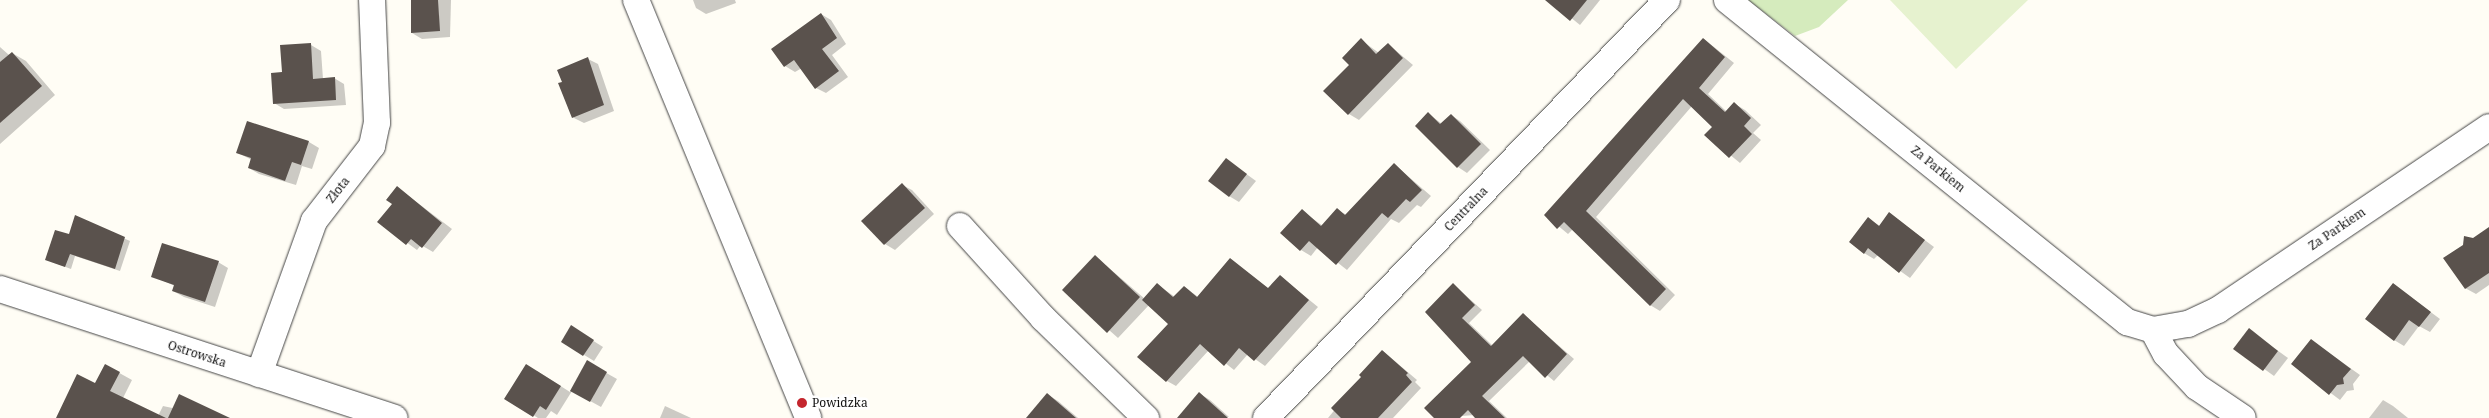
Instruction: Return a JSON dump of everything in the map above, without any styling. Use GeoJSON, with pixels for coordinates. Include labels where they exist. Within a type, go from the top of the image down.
{"type":"FeatureCollection","features":[{"type":"Feature","properties":{"kind":"street","name":"Złota"},"geometry":{"type":"LineString","coordinates":[[260,374],[314,221],[372,146],[377,123],[372,0]]}},
{"type":"Feature","properties":{"kind":"street"},"geometry":{"type":"LineString","coordinates":[[636,0],[808,418]]}},
{"type":"Feature","properties":{"kind":"street","name":"Centralna"},"geometry":{"type":"LineString","coordinates":[[1266,418],[1667,0]]}},
{"type":"Feature","properties":{"kind":"street","name":"Za Parkiem"},"geometry":{"type":"LineString","coordinates":[[1727,0],[2127,322],[2153,330],[2188,324],[2218,310],[2489,127]]}},
{"type":"Feature","properties":{"kind":"street"},"geometry":{"type":"LineString","coordinates":[[960,226],[1043,318],[1146,418]]}},
{"type":"Feature","properties":{"kind":"street","name":"Ostrowska"},"geometry":{"type":"LineString","coordinates":[[0,289],[394,418]]}},
{"type":"Feature","properties":{"kind":"street"},"geometry":{"type":"LineString","coordinates":[[2153,330],[2166,354],[2197,387],[2243,418]]}},
{"type":"Feature","properties":{"kind":"green space"},"geometry":{"type":"Polygon","coordinates":[[[1748,0],[1848,0],[1819,27],[1795,36],[1748,0]]]}},
{"type":"Feature","properties":{"kind":"green space"},"geometry":{"type":"Polygon","coordinates":[[[1890,0],[2028,0],[1956,69],[1890,0]]]}},
{"type":"Feature","properties":{"kind":"building"},"geometry":{"type":"Polygon","coordinates":[[[411,0],[438,0],[440,31],[411,33],[411,0]]]}},
{"type":"Feature","properties":{"kind":"building"},"geometry":{"type":"Polygon","coordinates":[[[1545,0],[1587,0],[1570,21],[1545,0]]]}},
{"type":"Feature","properties":{"kind":"building"},"geometry":{"type":"Polygon","coordinates":[[[821,13],[837,38],[822,49],[839,71],[815,89],[794,60],[784,67],[771,49],[821,13]]]}},
{"type":"Feature","properties":{"kind":"building"},"geometry":{"type":"Polygon","coordinates":[[[1361,38],[1376,54],[1388,43],[1403,58],[1348,115],[1323,91],[1349,65],[1342,58],[1361,38]]]}},
{"type":"Feature","properties":{"kind":"building"},"geometry":{"type":"Polygon","coordinates":[[[1703,38],[1725,57],[1699,88],[1725,112],[1734,102],[1751,118],[1744,126],[1752,134],[1729,158],[1704,135],[1712,127],[1683,99],[1586,211],[1666,289],[1650,306],[1564,222],[1557,229],[1544,215],[1703,38]]]}},
{"type":"Feature","properties":{"kind":"building"},"geometry":{"type":"Polygon","coordinates":[[[311,43],[313,79],[335,77],[336,100],[273,104],[271,73],[282,72],[280,45],[311,43]]]}},
{"type":"Feature","properties":{"kind":"building"},"geometry":{"type":"Polygon","coordinates":[[[12,52],[42,86],[0,123],[0,62],[12,52]]]}},
{"type":"Feature","properties":{"kind":"building"},"geometry":{"type":"Polygon","coordinates":[[[588,57],[604,105],[572,118],[558,83],[562,82],[557,70],[588,57]]]}},
{"type":"Feature","properties":{"kind":"building"},"geometry":{"type":"Polygon","coordinates":[[[1428,112],[1440,124],[1451,114],[1481,144],[1457,168],[1415,126],[1428,112]]]}},
{"type":"Feature","properties":{"kind":"building"},"geometry":{"type":"Polygon","coordinates":[[[247,121],[309,141],[301,165],[292,162],[285,181],[248,168],[251,158],[236,153],[247,121]]]}},
{"type":"Feature","properties":{"kind":"building"},"geometry":{"type":"Polygon","coordinates":[[[1226,158],[1247,174],[1229,197],[1208,181],[1226,158]]]}},
{"type":"Feature","properties":{"kind":"building"},"geometry":{"type":"Polygon","coordinates":[[[1394,163],[1422,190],[1410,202],[1406,199],[1388,218],[1382,213],[1336,265],[1309,241],[1300,251],[1280,233],[1302,209],[1321,226],[1337,208],[1345,215],[1394,163]]]}},
{"type":"Feature","properties":{"kind":"building"},"geometry":{"type":"Polygon","coordinates":[[[902,183],[925,208],[884,245],[861,221],[902,183]]]}},
{"type":"Feature","properties":{"kind":"building"},"geometry":{"type":"Polygon","coordinates":[[[397,186],[442,223],[422,248],[411,239],[406,245],[377,222],[392,204],[386,200],[397,186]]]}},
{"type":"Feature","properties":{"kind":"building"},"geometry":{"type":"Polygon","coordinates":[[[1889,212],[1925,240],[1899,273],[1868,248],[1864,254],[1849,242],[1868,217],[1879,226],[1889,212]]]}},
{"type":"Feature","properties":{"kind":"building"},"geometry":{"type":"Polygon","coordinates":[[[75,215],[125,237],[115,269],[70,254],[65,267],[45,260],[55,230],[69,234],[75,215]]]}},
{"type":"Feature","properties":{"kind":"building"},"geometry":{"type":"Polygon","coordinates":[[[2489,227],[2489,273],[2465,289],[2443,258],[2463,245],[2464,236],[2473,238],[2489,227]]]}},
{"type":"Feature","properties":{"kind":"building"},"geometry":{"type":"Polygon","coordinates":[[[162,243],[219,261],[205,302],[172,291],[174,285],[151,277],[162,243]]]}},
{"type":"Feature","properties":{"kind":"building"},"geometry":{"type":"Polygon","coordinates":[[[1095,255],[1140,297],[1107,333],[1062,290],[1095,255]]]}},
{"type":"Feature","properties":{"kind":"building"},"geometry":{"type":"Polygon","coordinates":[[[1230,258],[1268,288],[1280,275],[1309,300],[1254,361],[1239,348],[1224,366],[1200,344],[1166,382],[1137,357],[1168,324],[1142,300],[1157,283],[1173,297],[1184,286],[1197,297],[1230,258]]]}},
{"type":"Feature","properties":{"kind":"building"},"geometry":{"type":"Polygon","coordinates":[[[1453,283],[1475,305],[1462,318],[1491,346],[1523,313],[1567,354],[1545,378],[1523,356],[1482,396],[1505,418],[1475,418],[1468,410],[1460,418],[1434,418],[1424,408],[1471,362],[1425,312],[1453,283]]]}},
{"type":"Feature","properties":{"kind":"building"},"geometry":{"type":"Polygon","coordinates":[[[2393,283],[2431,312],[2419,327],[2409,320],[2394,341],[2365,319],[2393,283]]]}},
{"type":"Feature","properties":{"kind":"building"},"geometry":{"type":"Polygon","coordinates":[[[571,325],[594,340],[583,356],[561,342],[571,325]]]}},
{"type":"Feature","properties":{"kind":"building"},"geometry":{"type":"Polygon","coordinates":[[[2249,328],[2278,351],[2263,371],[2233,349],[2249,328]]]}},
{"type":"Feature","properties":{"kind":"building"},"geometry":{"type":"Polygon","coordinates":[[[2311,339],[2351,369],[2343,378],[2344,384],[2337,385],[2329,395],[2291,364],[2311,339]]]}},
{"type":"Feature","properties":{"kind":"building"},"geometry":{"type":"Polygon","coordinates":[[[1382,350],[1408,373],[1406,375],[1412,382],[1378,418],[1341,418],[1331,408],[1361,377],[1359,375],[1382,350]]]}},
{"type":"Feature","properties":{"kind":"building"},"geometry":{"type":"Polygon","coordinates":[[[587,360],[607,372],[590,402],[570,391],[587,360]]]}},
{"type":"Feature","properties":{"kind":"building"},"geometry":{"type":"Polygon","coordinates":[[[105,364],[120,372],[110,391],[166,418],[56,418],[77,374],[95,383],[105,364]]]}},
{"type":"Feature","properties":{"kind":"building"},"geometry":{"type":"Polygon","coordinates":[[[526,364],[561,386],[546,410],[540,406],[533,417],[504,399],[526,364]]]}},
{"type":"Feature","properties":{"kind":"building"},"geometry":{"type":"Polygon","coordinates":[[[1199,392],[1228,418],[1177,418],[1199,392]]]}},
{"type":"Feature","properties":{"kind":"building"},"geometry":{"type":"Polygon","coordinates":[[[1047,393],[1076,418],[1026,418],[1047,393]]]}},
{"type":"Feature","properties":{"kind":"building"},"geometry":{"type":"Polygon","coordinates":[[[179,394],[230,418],[168,418],[179,394]]]}},
{"type":"Feature","properties":{"kind":"place","name":"Powidzka"},"geometry":{"type":"Point","coordinates":[802,403]}}]}
